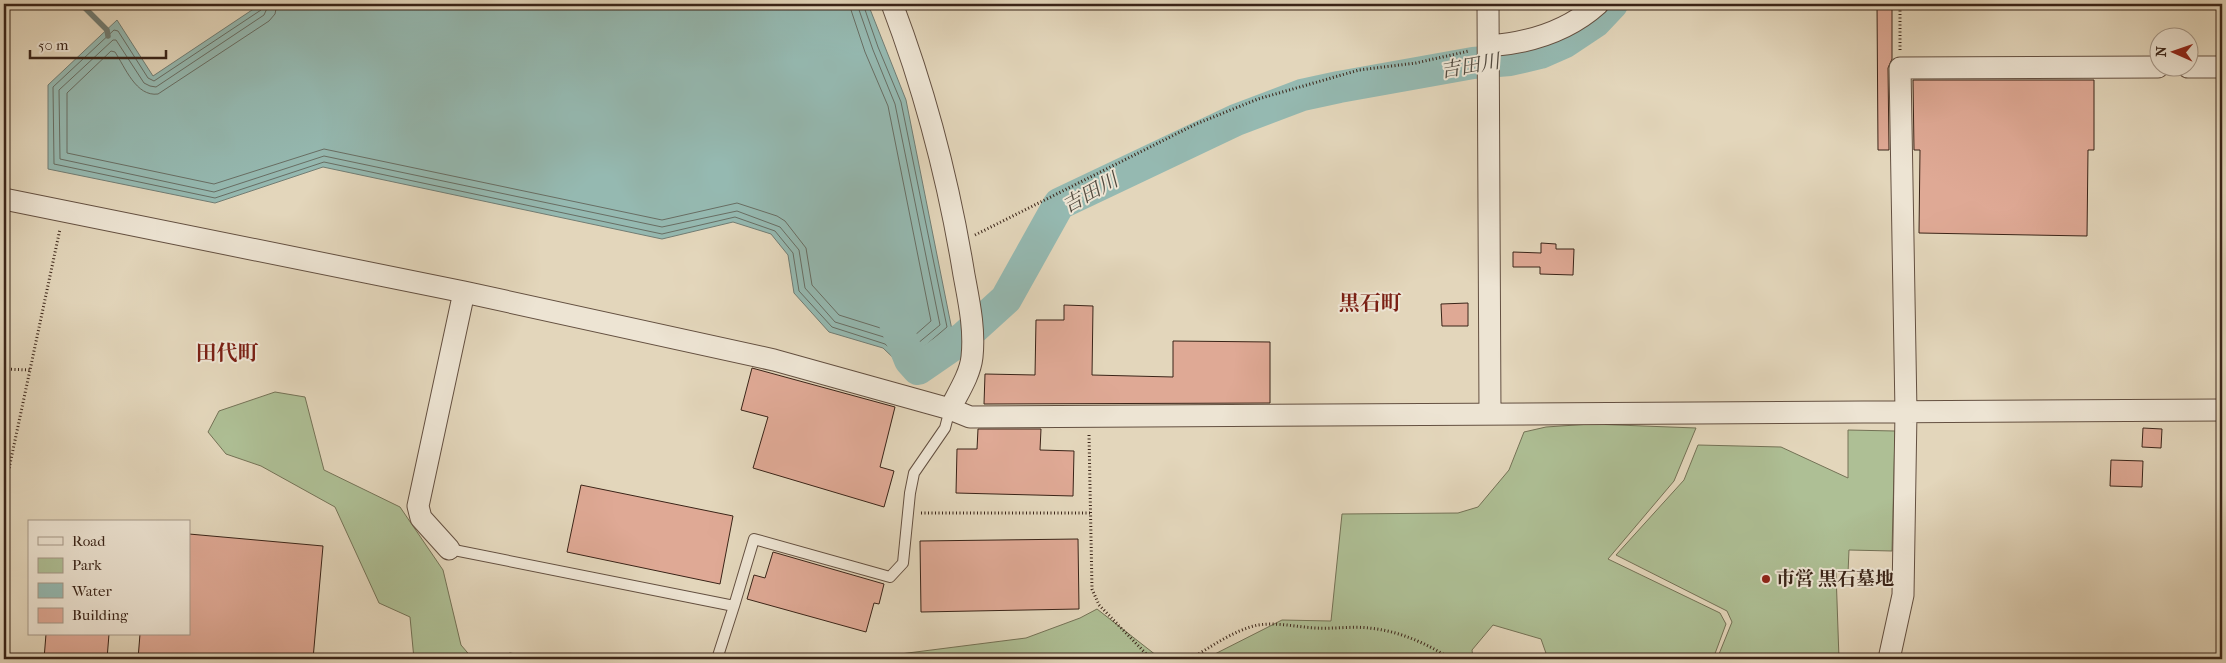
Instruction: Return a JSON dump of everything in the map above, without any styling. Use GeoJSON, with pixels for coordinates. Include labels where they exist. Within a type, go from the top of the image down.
{"type":"FeatureCollection","features":[{"type":"Feature","properties":{"kind":"street"},"geometry":{"type":"LineString","coordinates":[[892,4],[909,48],[934,135],[959,243],[974,334],[972,360],[965,380],[950,409]]}},
{"type":"Feature","properties":{"kind":"street"},"geometry":{"type":"LineString","coordinates":[[1488,4],[1490,75],[1490,414]]}},
{"type":"Feature","properties":{"kind":"street"},"geometry":{"type":"LineString","coordinates":[[1489,47],[1515,44],[1560,30],[1579,19],[1598,4]]}},
{"type":"Feature","properties":{"kind":"street"},"geometry":{"type":"LineString","coordinates":[[1889,659],[1903,595],[1906,412],[1900,68],[2148,67]]}},
{"type":"Feature","properties":{"kind":"street"},"geometry":{"type":"LineString","coordinates":[[2198,67],[2222,67]]}},
{"type":"Feature","properties":{"kind":"street"},"geometry":{"type":"LineString","coordinates":[[4,199],[464,292],[774,360],[950,409],[970,418],[2222,410]]}},
{"type":"Feature","properties":{"kind":"street"},"geometry":{"type":"LineString","coordinates":[[449,549],[421,518],[418,506],[464,292]]}},
{"type":"Feature","properties":{"kind":"lane"},"geometry":{"type":"LineString","coordinates":[[717,659],[754,539],[890,577],[903,563],[910,493],[914,473],[946,428],[950,409]]}},
{"type":"Feature","properties":{"kind":"lane"},"geometry":{"type":"LineString","coordinates":[[449,549],[734,606]]}},
{"type":"Feature","properties":{"kind":"path"},"geometry":{"type":"LineString","coordinates":[[1900,4],[1900,68]]}},
{"type":"Feature","properties":{"kind":"path"},"geometry":{"type":"LineString","coordinates":[[959,243],[1196,124],[1258,99],[1359,70],[1416,63],[1489,47]]}},
{"type":"Feature","properties":{"kind":"path"},"geometry":{"type":"LineString","coordinates":[[4,492],[64,212]]}},
{"type":"Feature","properties":{"kind":"path"},"geometry":{"type":"LineString","coordinates":[[4,369],[30,370]]}},
{"type":"Feature","properties":{"kind":"path"},"geometry":{"type":"LineString","coordinates":[[1089,416],[1092,589],[1099,605],[1151,659]]}},
{"type":"Feature","properties":{"kind":"path"},"geometry":{"type":"LineString","coordinates":[[909,513],[1090,513]]}},
{"type":"Feature","properties":{"kind":"path"},"geometry":{"type":"LineString","coordinates":[[1190,659],[1242,630],[1259,625],[1282,624],[1315,628],[1369,628],[1396,633],[1415,639],[1451,659]]}},
{"type":"Feature","properties":{"kind":"green space"},"geometry":{"type":"Polygon","coordinates":[[[275,392],[305,397],[324,470],[400,507],[443,570],[461,645],[473,659],[414,659],[410,617],[379,603],[335,507],[261,466],[226,454],[208,432],[219,411],[275,392]]]}},
{"type":"Feature","properties":{"kind":"green space"},"geometry":{"type":"Polygon","coordinates":[[[1591,424],[1696,428],[1674,481],[1608,559],[1720,613],[1726,624],[1713,659],[1548,659],[1541,639],[1493,625],[1472,650],[1473,659],[1205,659],[1282,620],[1331,621],[1342,514],[1458,513],[1478,507],[1509,470],[1524,432],[1546,427],[1591,424]]]}},
{"type":"Feature","properties":{"kind":"green space"},"geometry":{"type":"Polygon","coordinates":[[[1848,430],[1895,431],[1892,551],[1849,550],[1848,573],[1836,572],[1839,659],[1717,659],[1732,622],[1727,611],[1616,555],[1684,480],[1698,445],[1781,447],[1848,478],[1848,430]]]}},
{"type":"Feature","properties":{"kind":"green space"},"geometry":{"type":"Polygon","coordinates":[[[1097,609],[1161,659],[882,659],[892,655],[1026,638],[1080,618],[1097,609]]]}},
{"type":"Feature","properties":{"kind":"green space"},"geometry":{"type":"Polygon","coordinates":[[[510,653],[544,659],[496,659],[510,653]]]}},
{"type":"Feature","properties":{"kind":"water"},"geometry":{"type":"Polygon","coordinates":[[[261,4],[868,4],[906,100],[952,330],[905,369],[883,348],[829,332],[794,293],[788,255],[771,234],[733,222],[662,239],[323,167],[215,203],[48,169],[48,85],[117,20],[153,76],[261,4]]]}},
{"type":"Feature","properties":{"kind":"building"},"geometry":{"type":"Polygon","coordinates":[[[1877,4],[1892,4],[1892,59],[1888,68],[1889,150],[1878,150],[1877,4]]]}},
{"type":"Feature","properties":{"kind":"building"},"geometry":{"type":"Polygon","coordinates":[[[1913,80],[2094,80],[2094,150],[2088,150],[2087,236],[1919,233],[1920,150],[1914,150],[1913,80]]]}},
{"type":"Feature","properties":{"kind":"building"},"geometry":{"type":"Polygon","coordinates":[[[1541,243],[1556,244],[1556,249],[1574,249],[1573,275],[1540,274],[1540,267],[1513,267],[1513,252],[1541,253],[1541,243]]]}},
{"type":"Feature","properties":{"kind":"building"},"geometry":{"type":"Polygon","coordinates":[[[1468,303],[1468,326],[1442,326],[1441,304],[1468,303]]]}},
{"type":"Feature","properties":{"kind":"building"},"geometry":{"type":"Polygon","coordinates":[[[1064,305],[1093,306],[1092,375],[1173,377],[1173,341],[1270,342],[1270,403],[984,404],[985,374],[1035,375],[1036,320],[1064,320],[1064,305]]]}},
{"type":"Feature","properties":{"kind":"building"},"geometry":{"type":"Polygon","coordinates":[[[752,368],[895,407],[880,467],[894,471],[884,507],[753,468],[768,417],[741,410],[752,368]]]}},
{"type":"Feature","properties":{"kind":"building"},"geometry":{"type":"Polygon","coordinates":[[[2143,428],[2162,429],[2161,448],[2142,447],[2143,428]]]}},
{"type":"Feature","properties":{"kind":"building"},"geometry":{"type":"Polygon","coordinates":[[[978,429],[1041,429],[1040,450],[1074,451],[1073,496],[956,493],[957,449],[977,449],[978,429]]]}},
{"type":"Feature","properties":{"kind":"building"},"geometry":{"type":"Polygon","coordinates":[[[2111,460],[2143,461],[2142,487],[2110,486],[2111,460]]]}},
{"type":"Feature","properties":{"kind":"building"},"geometry":{"type":"Polygon","coordinates":[[[581,485],[733,516],[720,584],[567,552],[581,485]]]}},
{"type":"Feature","properties":{"kind":"building"},"geometry":{"type":"Polygon","coordinates":[[[190,534],[323,546],[313,659],[138,659],[140,636],[190,636],[190,534]]]}},
{"type":"Feature","properties":{"kind":"building"},"geometry":{"type":"Polygon","coordinates":[[[1078,539],[1079,609],[921,612],[920,541],[1078,539]]]}},
{"type":"Feature","properties":{"kind":"building"},"geometry":{"type":"Polygon","coordinates":[[[773,552],[884,584],[879,604],[874,603],[866,632],[747,599],[754,575],[765,578],[773,552]]]}},
{"type":"Feature","properties":{"kind":"building"},"geometry":{"type":"Polygon","coordinates":[[[46,636],[109,636],[107,659],[44,659],[46,636]]]}},
{"type":"Feature","properties":{"kind":"waterway"},"geometry":{"type":"LineString","coordinates":[[81,4],[107,30],[108,36]]}},
{"type":"Feature","properties":{"kind":"waterway","name":"吉田川"},"geometry":{"type":"LineString","coordinates":[[895,323],[910,360],[918,369],[963,338],[1006,299],[1059,204],[1236,120],[1302,95],[1473,63],[1510,60],[1540,53],[1565,42],[1595,22],[1612,4]]}},
{"type":"Feature","properties":{"kind":"place","name":"市営 黒石墓地"},"geometry":{"type":"Point","coordinates":[1766,579]}},
{"type":"Feature","properties":{"kind":"district","name":"黒石町"},"geometry":{"type":"Point","coordinates":[1370,303]}},
{"type":"Feature","properties":{"kind":"district","name":"田代町"},"geometry":{"type":"Point","coordinates":[227,353]}}]}
